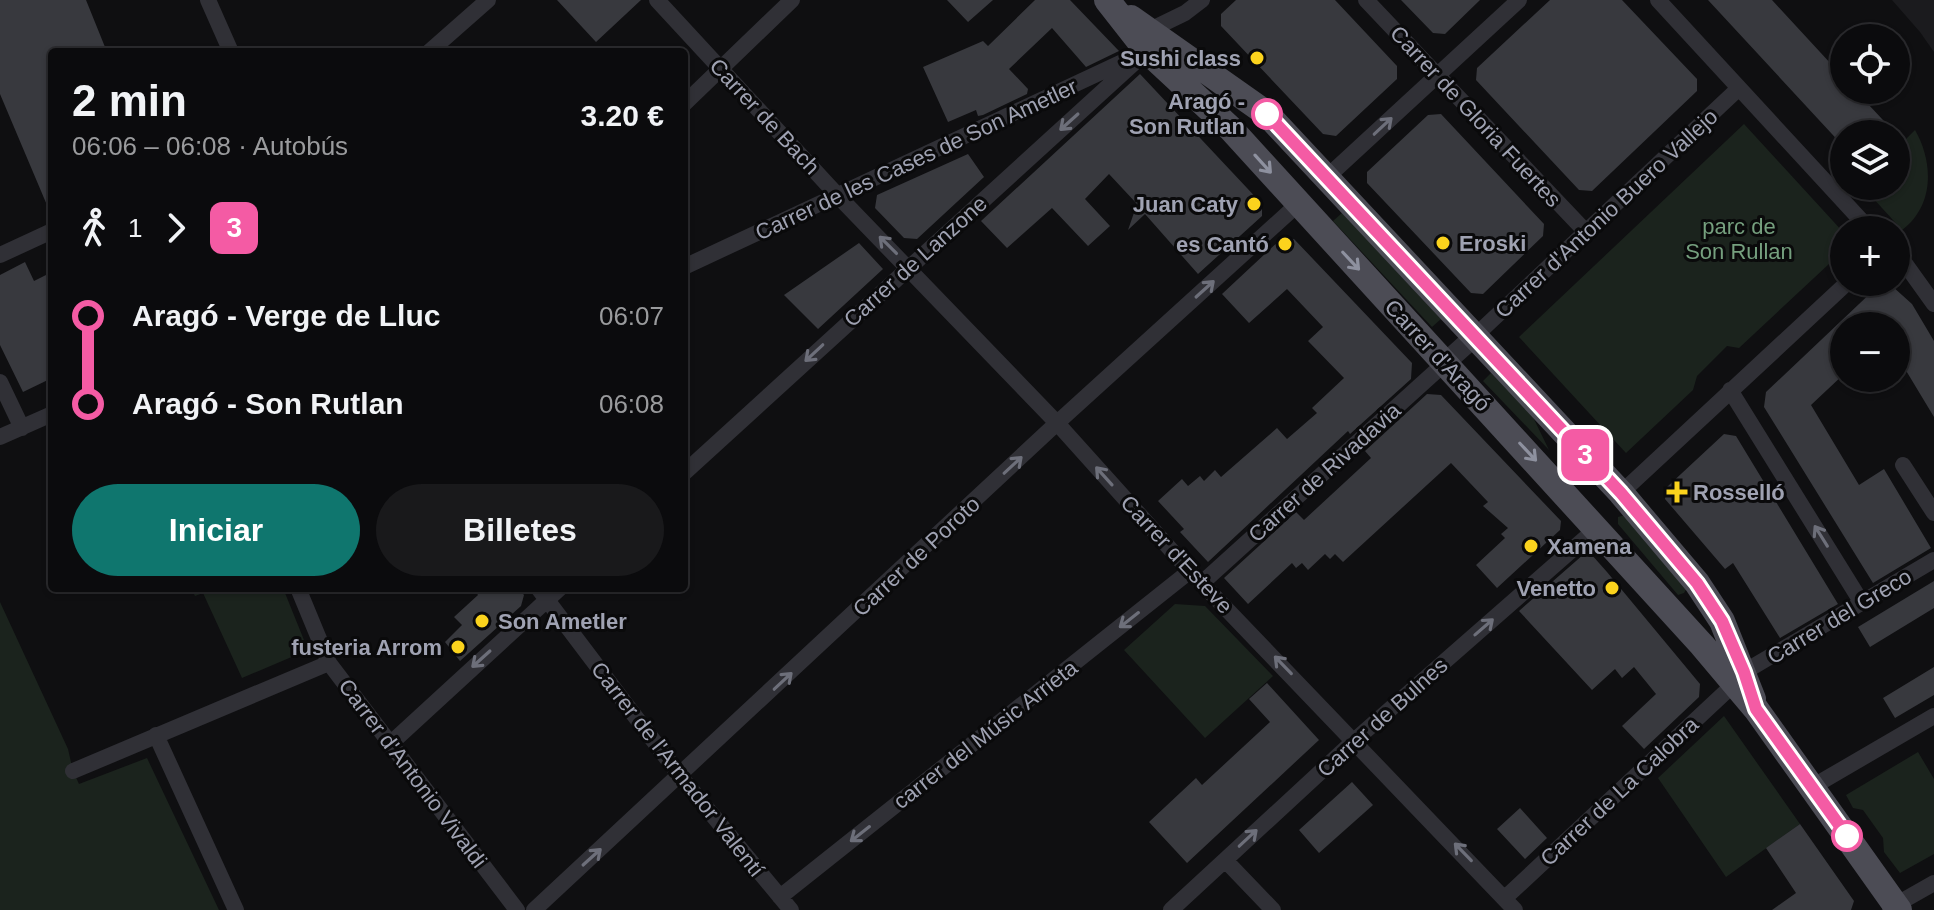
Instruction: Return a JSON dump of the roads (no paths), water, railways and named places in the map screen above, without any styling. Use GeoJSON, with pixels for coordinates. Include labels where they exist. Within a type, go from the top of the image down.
{"type":"FeatureCollection","features":[{"type":"Feature","properties":{"kind":"main road","name":"Carrer d'Aragó"},"geometry":{"type":"LineString","coordinates":[[1111,4],[1149,40],[1598,527],[1702,645],[1739,678]]}},
{"type":"Feature","properties":{"kind":"main road","name":"Carrer d'Aragó"},"geometry":{"type":"LineString","coordinates":[[1149,40],[1182,53],[1267,114],[1614,486],[1697,583],[1722,621],[1739,678],[1756,709],[1893,908]]}},
{"type":"Feature","properties":{"kind":"main road"},"geometry":{"type":"LineString","coordinates":[[1298,204],[1325,179]]}},
{"type":"Feature","properties":{"kind":"main road"},"geometry":{"type":"LineString","coordinates":[[1598,527],[1614,486]]}},
{"type":"Feature","properties":{"kind":"street"},"geometry":{"type":"LineString","coordinates":[[208,0],[229,48]]}},
{"type":"Feature","properties":{"kind":"street"},"geometry":{"type":"LineString","coordinates":[[434,48],[488,0]]}},
{"type":"Feature","properties":{"kind":"street","name":"Carrer de Bach"},"geometry":{"type":"LineString","coordinates":[[657,0],[839,197]]}},
{"type":"Feature","properties":{"kind":"street"},"geometry":{"type":"LineString","coordinates":[[688,100],[792,0]]}},
{"type":"Feature","properties":{"kind":"street"},"geometry":{"type":"LineString","coordinates":[[1149,40],[1202,0]]}},
{"type":"Feature","properties":{"kind":"street","name":"Carrer de Gloria Fuertes"},"geometry":{"type":"LineString","coordinates":[[1366,0],[1586,232]]}},
{"type":"Feature","properties":{"kind":"street"},"geometry":{"type":"LineString","coordinates":[[1325,179],[1519,0]]}},
{"type":"Feature","properties":{"kind":"street"},"geometry":{"type":"LineString","coordinates":[[1658,0],[1857,216]]}},
{"type":"Feature","properties":{"kind":"street","name":"Carrer de les Cases de Son Ametler"},"geometry":{"type":"LineString","coordinates":[[688,265],[839,197],[1149,40]]}},
{"type":"Feature","properties":{"kind":"street","name":"Carrer de Lanzone"},"geometry":{"type":"LineString","coordinates":[[688,469],[1149,40]]}},
{"type":"Feature","properties":{"kind":"street","name":"Carrer d'Antonio Buero Vallejo"},"geometry":{"type":"LineString","coordinates":[[1475,336],[1738,89]]}},
{"type":"Feature","properties":{"kind":"street","name":"Carrer d'Esteve"},"geometry":{"type":"LineString","coordinates":[[839,197],[908,266],[1197,577],[1510,904]]}},
{"type":"Feature","properties":{"kind":"street","name":"Carrer de Poroto"},"geometry":{"type":"LineString","coordinates":[[534,910],[681,777],[1057,423],[1298,204]]}},
{"type":"Feature","properties":{"kind":"street"},"geometry":{"type":"LineString","coordinates":[[0,255],[48,233]]}},
{"type":"Feature","properties":{"kind":"street"},"geometry":{"type":"LineString","coordinates":[[1910,269],[1934,304]]}},
{"type":"Feature","properties":{"kind":"street"},"geometry":{"type":"LineString","coordinates":[[1614,486],[1730,390],[1833,296]]}},
{"type":"Feature","properties":{"kind":"street"},"geometry":{"type":"LineString","coordinates":[[1445,363],[1475,336]]}},
{"type":"Feature","properties":{"kind":"street","name":"Carrer de Rivadavia"},"geometry":{"type":"LineString","coordinates":[[1197,577],[1445,363]]}},
{"type":"Feature","properties":{"kind":"street"},"geometry":{"type":"LineString","coordinates":[[0,382],[22,428]]}},
{"type":"Feature","properties":{"kind":"street"},"geometry":{"type":"LineString","coordinates":[[1730,390],[1862,603]]}},
{"type":"Feature","properties":{"kind":"street"},"geometry":{"type":"LineString","coordinates":[[0,437],[48,416]]}},
{"type":"Feature","properties":{"kind":"street"},"geometry":{"type":"LineString","coordinates":[[1903,465],[1934,513]]}},
{"type":"Feature","properties":{"kind":"street","name":"Carrer de Bulnes"},"geometry":{"type":"LineString","coordinates":[[1171,910],[1355,740],[1598,527]]}},
{"type":"Feature","properties":{"kind":"street","name":"Carrer del Greco"},"geometry":{"type":"LineString","coordinates":[[1739,678],[1934,560]]}},
{"type":"Feature","properties":{"kind":"street","name":"carrer del Músic Arrieta"},"geometry":{"type":"LineString","coordinates":[[786,904],[1197,577]]}},
{"type":"Feature","properties":{"kind":"street","name":"Carrer d'Antonio Vivaldi"},"geometry":{"type":"LineString","coordinates":[[300,592],[329,663],[517,910]]}},
{"type":"Feature","properties":{"kind":"street"},"geometry":{"type":"LineString","coordinates":[[389,745],[548,592]]}},
{"type":"Feature","properties":{"kind":"street","name":"Carrer de l'Armador Valentí"},"geometry":{"type":"LineString","coordinates":[[548,592],[681,777],[786,904]]}},
{"type":"Feature","properties":{"kind":"street"},"geometry":{"type":"LineString","coordinates":[[73,771],[329,663]]}},
{"type":"Feature","properties":{"kind":"street","name":"Carrer de La Calobra"},"geometry":{"type":"LineString","coordinates":[[1510,904],[1739,678]]}},
{"type":"Feature","properties":{"kind":"street"},"geometry":{"type":"LineString","coordinates":[[1812,787],[1934,716]]}},
{"type":"Feature","properties":{"kind":"street"},"geometry":{"type":"LineString","coordinates":[[156,735],[236,910]]}},
{"type":"Feature","properties":{"kind":"street"},"geometry":{"type":"LineString","coordinates":[[1225,860],[1273,910]]}},
{"type":"Feature","properties":{"kind":"street"},"geometry":{"type":"LineString","coordinates":[[1893,908],[1934,883]]}},
{"type":"Feature","properties":{"kind":"place","name":"Sushi class"},"geometry":{"type":"Point","coordinates":[1257,58]}},
{"type":"Feature","properties":{"kind":"place","name":"Aragó - Son Rutlan"},"geometry":{"type":"Point","coordinates":[1267,114]}},
{"type":"Feature","properties":{"kind":"place","name":"Juan Caty"},"geometry":{"type":"Point","coordinates":[1254,204]}},
{"type":"Feature","properties":{"kind":"place","name":"Eroski"},"geometry":{"type":"Point","coordinates":[1443,243]}},
{"type":"Feature","properties":{"kind":"place","name":"es Cantó"},"geometry":{"type":"Point","coordinates":[1285,244]}},
{"type":"Feature","properties":{"kind":"place","name":"Rosselló"},"geometry":{"type":"Point","coordinates":[1677,492]}},
{"type":"Feature","properties":{"kind":"place","name":"Xamena"},"geometry":{"type":"Point","coordinates":[1531,546]}},
{"type":"Feature","properties":{"kind":"place","name":"Venetto"},"geometry":{"type":"Point","coordinates":[1612,588]}},
{"type":"Feature","properties":{"kind":"place","name":"Son Ametler"},"geometry":{"type":"Point","coordinates":[482,621]}},
{"type":"Feature","properties":{"kind":"place","name":"fusteria Arrom"},"geometry":{"type":"Point","coordinates":[458,647]}},
{"type":"Feature","properties":{"kind":"park label","name":"parc de Son Rullan"},"geometry":{"type":"Point","coordinates":[1739,238]}}]}
